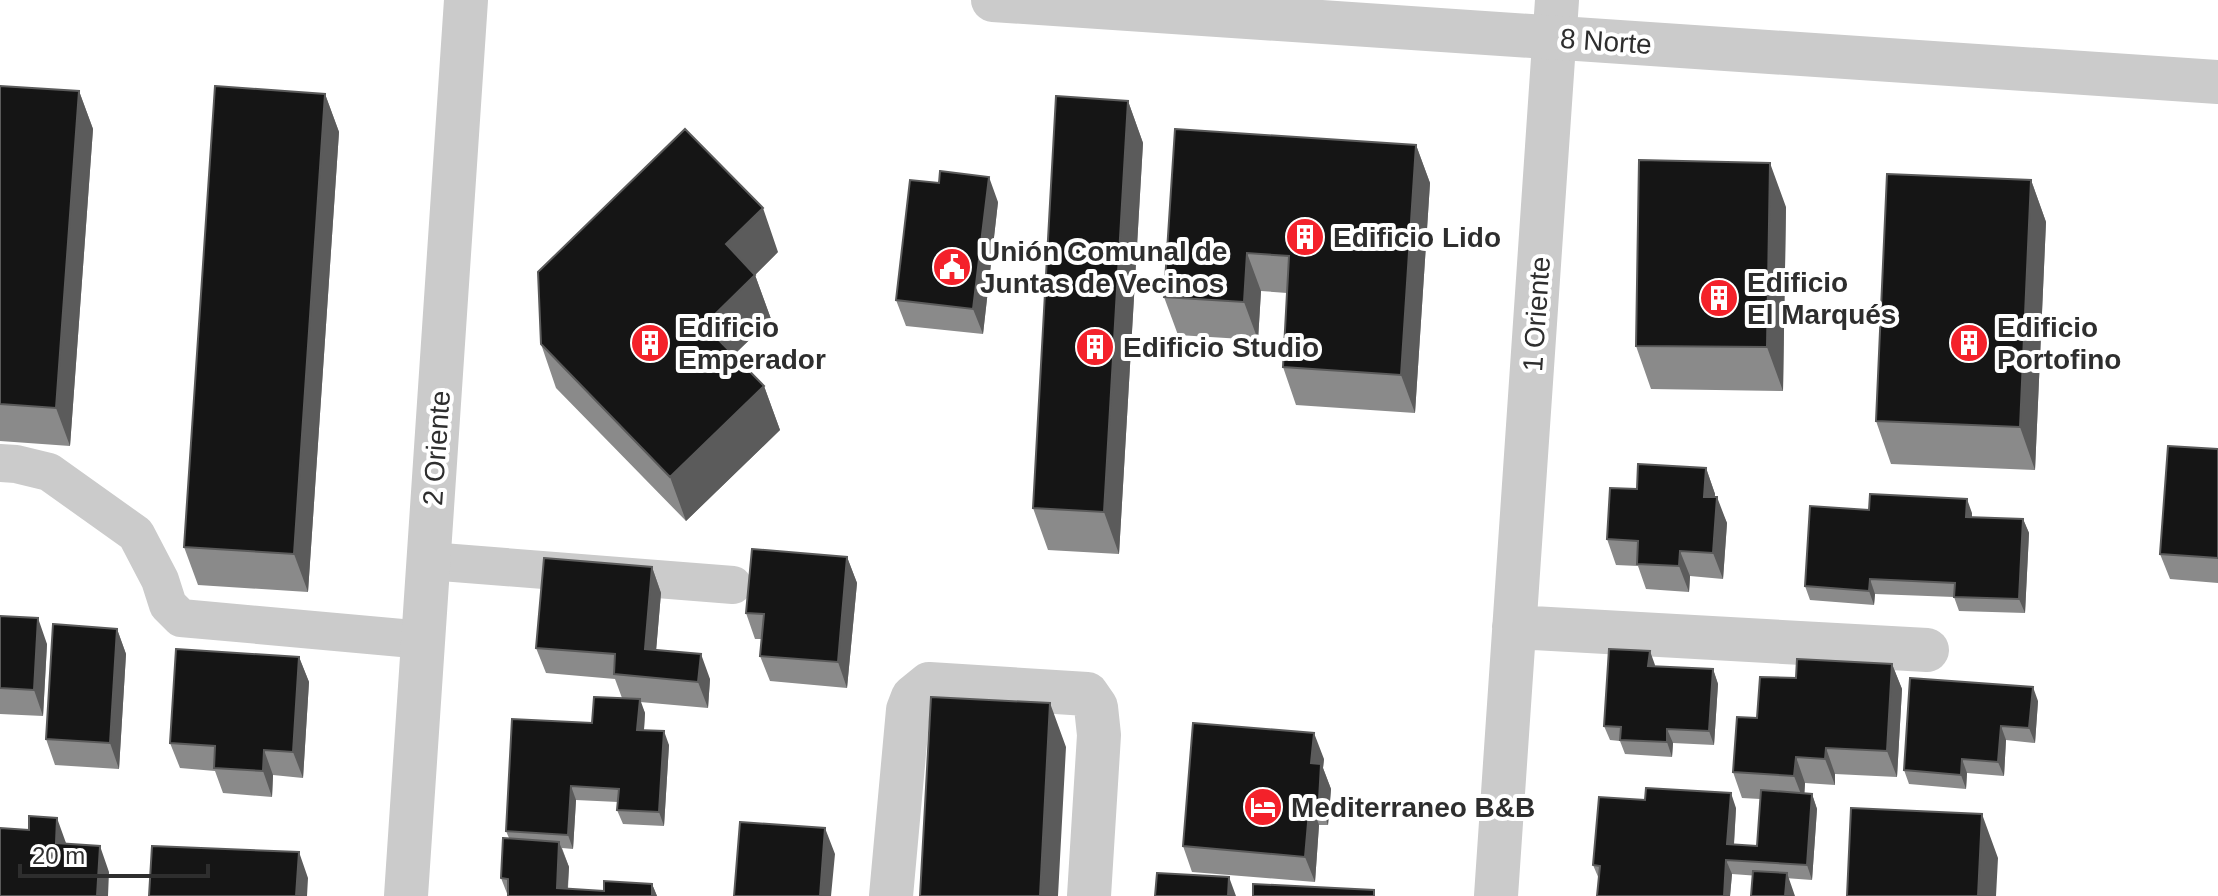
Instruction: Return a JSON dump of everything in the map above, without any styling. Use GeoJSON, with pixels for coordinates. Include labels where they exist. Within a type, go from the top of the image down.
{"type":"FeatureCollection","features":[{"type":"Feature","properties":{"kind":"street","name":"2 Oriente"},"geometry":{"type":"LineString","coordinates":[[406,896],[466,0]]}},
{"type":"Feature","properties":{"kind":"street","name":"8 Norte"},"geometry":{"type":"LineString","coordinates":[[993,0],[1556,19],[2218,82]]}},
{"type":"Feature","properties":{"kind":"street","name":"1 Oriente"},"geometry":{"type":"LineString","coordinates":[[1496,896],[1556,19]]}},
{"type":"Feature","properties":{"kind":"street"},"geometry":{"type":"LineString","coordinates":[[1514,627],[1927,650]]}},
{"type":"Feature","properties":{"kind":"street"},"geometry":{"type":"LineString","coordinates":[[891,896],[908,710],[913,697],[929,684],[1087,694],[1096,707],[1099,735],[1089,896]]}},
{"type":"Feature","properties":{"kind":"lane"},"geometry":{"type":"LineString","coordinates":[[0,463],[49,472],[136,534],[160,580],[168,605],[181,618],[424,640]]}},
{"type":"Feature","properties":{"kind":"lane"},"geometry":{"type":"LineString","coordinates":[[429,561],[733,585]]}},
{"type":"Feature","properties":{"kind":"building"},"geometry":{"type":"Polygon","coordinates":[[[0,86],[79,91],[56,408],[0,404],[0,86]]]}},
{"type":"Feature","properties":{"kind":"building"},"geometry":{"type":"Polygon","coordinates":[[[215,86],[325,94],[294,554],[184,547],[215,86]]]}},
{"type":"Feature","properties":{"kind":"building","name":"Edificio Studio"},"geometry":{"type":"Polygon","coordinates":[[[1056,96],[1128,101],[1104,512],[1033,508],[1056,96]]]}},
{"type":"Feature","properties":{"kind":"building","name":"Edificio Emperador"},"geometry":{"type":"Polygon","coordinates":[[[685,129],[763,208],[726,244],[755,275],[704,325],[764,386],[670,477],[541,344],[538,272],[685,129]]]}},
{"type":"Feature","properties":{"kind":"building","name":"Edificio Lido"},"geometry":{"type":"Polygon","coordinates":[[[1175,129],[1416,145],[1401,375],[1283,367],[1289,256],[1247,253],[1244,302],[1164,297],[1175,129]]]}},
{"type":"Feature","properties":{"kind":"building","name":"Edificio El Marqués"},"geometry":{"type":"Polygon","coordinates":[[[1639,160],[1770,163],[1767,347],[1636,346],[1639,160]]]}},
{"type":"Feature","properties":{"kind":"building","name":"Unión Comunal de Juntas de Vecinos"},"geometry":{"type":"Polygon","coordinates":[[[940,171],[989,177],[973,309],[896,300],[910,180],[939,183],[940,171]]]}},
{"type":"Feature","properties":{"kind":"building","name":"Edificio Portofino"},"geometry":{"type":"Polygon","coordinates":[[[1887,174],[2031,180],[2020,427],[1876,421],[1887,174]]]}},
{"type":"Feature","properties":{"kind":"building"},"geometry":{"type":"Polygon","coordinates":[[[2168,446],[2218,449],[2218,558],[2160,554],[2168,446]]]}},
{"type":"Feature","properties":{"kind":"building"},"geometry":{"type":"Polygon","coordinates":[[[1638,464],[1706,468],[1704,497],[1717,497],[1713,553],[1680,551],[1679,566],[1637,564],[1638,541],[1607,539],[1610,488],[1637,489],[1638,464]]]}},
{"type":"Feature","properties":{"kind":"building"},"geometry":{"type":"Polygon","coordinates":[[[1870,494],[1967,499],[1966,517],[2023,519],[2019,599],[1954,597],[1955,583],[1870,579],[1869,591],[1805,586],[1810,506],[1869,510],[1870,494]]]}},
{"type":"Feature","properties":{"kind":"building"},"geometry":{"type":"Polygon","coordinates":[[[752,549],[847,557],[838,662],[760,656],[764,614],[746,613],[752,549]]]}},
{"type":"Feature","properties":{"kind":"building"},"geometry":{"type":"Polygon","coordinates":[[[544,558],[652,567],[645,649],[701,654],[698,682],[614,674],[615,654],[536,648],[544,558]]]}},
{"type":"Feature","properties":{"kind":"building"},"geometry":{"type":"Polygon","coordinates":[[[0,616],[38,618],[34,690],[0,688],[0,616]]]}},
{"type":"Feature","properties":{"kind":"building"},"geometry":{"type":"Polygon","coordinates":[[[53,624],[117,629],[110,743],[46,739],[53,624]]]}},
{"type":"Feature","properties":{"kind":"building"},"geometry":{"type":"Polygon","coordinates":[[[176,649],[299,657],[293,752],[264,750],[263,771],[214,768],[215,746],[170,743],[176,649]]]}},
{"type":"Feature","properties":{"kind":"building"},"geometry":{"type":"Polygon","coordinates":[[[1609,649],[1650,651],[1648,666],[1713,669],[1709,731],[1667,729],[1667,742],[1620,740],[1621,727],[1604,726],[1609,649]]]}},
{"type":"Feature","properties":{"kind":"building"},"geometry":{"type":"Polygon","coordinates":[[[1797,659],[1892,664],[1887,751],[1826,748],[1825,759],[1796,757],[1794,776],[1733,772],[1737,717],[1757,718],[1760,677],[1796,678],[1797,659]]]}},
{"type":"Feature","properties":{"kind":"building"},"geometry":{"type":"Polygon","coordinates":[[[1910,678],[2033,687],[2029,728],[2001,726],[1998,762],[1962,759],[1961,775],[1904,770],[1910,678]]]}},
{"type":"Feature","properties":{"kind":"building"},"geometry":{"type":"Polygon","coordinates":[[[594,697],[640,699],[637,730],[664,731],[659,812],[617,810],[619,789],[571,786],[568,835],[506,831],[512,719],[592,723],[594,697]]]}},
{"type":"Feature","properties":{"kind":"building"},"geometry":{"type":"Polygon","coordinates":[[[931,697],[1050,703],[1040,896],[920,896],[931,697]]]}},
{"type":"Feature","properties":{"kind":"building","name":"Mediterraneo B&B"},"geometry":{"type":"Polygon","coordinates":[[[1193,723],[1314,733],[1311,763],[1321,764],[1319,800],[1310,800],[1305,857],[1183,846],[1193,723]]]}},
{"type":"Feature","properties":{"kind":"building"},"geometry":{"type":"Polygon","coordinates":[[[1646,788],[1731,793],[1727,844],[1757,846],[1761,790],[1812,794],[1807,865],[1726,860],[1724,896],[1597,896],[1600,866],[1593,865],[1599,797],[1645,800],[1646,788]]]}},
{"type":"Feature","properties":{"kind":"building"},"geometry":{"type":"Polygon","coordinates":[[[1851,808],[1982,814],[1978,896],[1847,896],[1851,808]]]}},
{"type":"Feature","properties":{"kind":"building"},"geometry":{"type":"Polygon","coordinates":[[[29,816],[57,818],[56,843],[100,846],[97,896],[0,896],[0,828],[29,830],[29,816]]]}},
{"type":"Feature","properties":{"kind":"building"},"geometry":{"type":"Polygon","coordinates":[[[740,822],[825,828],[820,896],[734,896],[740,822]]]}},
{"type":"Feature","properties":{"kind":"building"},"geometry":{"type":"Polygon","coordinates":[[[503,838],[559,842],[557,888],[604,891],[604,881],[652,884],[652,896],[508,896],[508,879],[501,878],[503,838]]]}},
{"type":"Feature","properties":{"kind":"building"},"geometry":{"type":"Polygon","coordinates":[[[152,846],[299,852],[296,896],[149,896],[152,846]]]}},
{"type":"Feature","properties":{"kind":"building"},"geometry":{"type":"Polygon","coordinates":[[[1753,871],[1787,873],[1785,896],[1751,896],[1753,871]]]}},
{"type":"Feature","properties":{"kind":"building"},"geometry":{"type":"Polygon","coordinates":[[[1157,873],[1229,877],[1228,896],[1155,896],[1157,873]]]}},
{"type":"Feature","properties":{"kind":"building"},"geometry":{"type":"Polygon","coordinates":[[[1253,884],[1374,890],[1374,896],[1253,896],[1253,884]]]}},
{"type":"Feature","properties":{"kind":"place","name":"Edificio Lido"},"geometry":{"type":"Point","coordinates":[1305,237]}},
{"type":"Feature","properties":{"kind":"place","name":"Unión Comunal de Juntas de Vecinos"},"geometry":{"type":"Point","coordinates":[952,267]}},
{"type":"Feature","properties":{"kind":"place","name":"Edificio El Marqués"},"geometry":{"type":"Point","coordinates":[1719,298]}},
{"type":"Feature","properties":{"kind":"place","name":"Edificio Emperador"},"geometry":{"type":"Point","coordinates":[650,343]}},
{"type":"Feature","properties":{"kind":"place","name":"Edificio Portofino"},"geometry":{"type":"Point","coordinates":[1969,343]}},
{"type":"Feature","properties":{"kind":"place","name":"Edificio Studio"},"geometry":{"type":"Point","coordinates":[1095,347]}},
{"type":"Feature","properties":{"kind":"place","name":"Mediterraneo B&B"},"geometry":{"type":"Point","coordinates":[1263,807]}}]}
